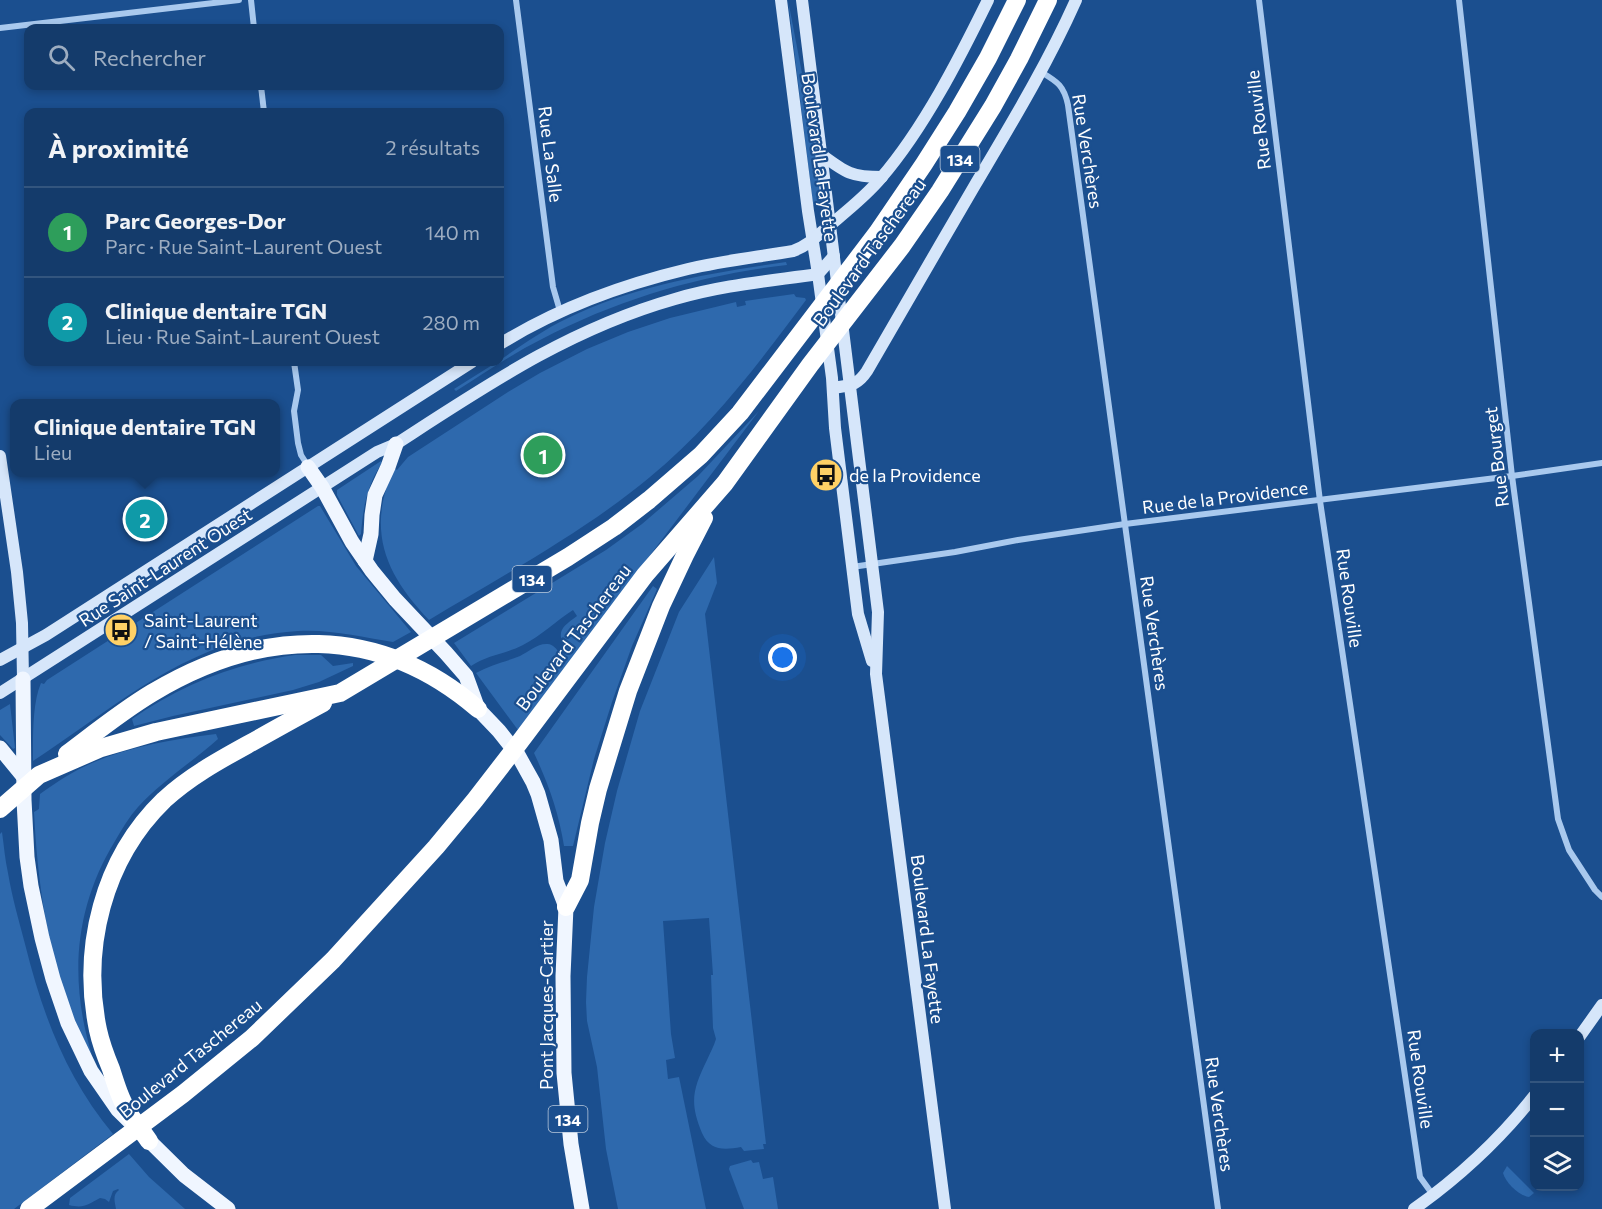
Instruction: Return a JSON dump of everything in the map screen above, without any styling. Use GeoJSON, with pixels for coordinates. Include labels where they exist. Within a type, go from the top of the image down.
{"type":"FeatureCollection","features":[{"type":"Feature","properties":{"kind":"highway","name":"Boulevard Taschereau"},"geometry":{"type":"LineString","coordinates":[[0,809],[31,776],[82,755],[135,737],[340,693],[585,546],[635,511],[701,455],[740,413],[850,269],[901,199],[946,130],[988,58],[1017,0]]}},
{"type":"Feature","properties":{"kind":"highway","name":"Boulevard Taschereau"},"geometry":{"type":"LineString","coordinates":[[29,1209],[174,1101],[265,1027],[333,960],[419,867],[469,808],[645,575],[725,483],[810,365],[902,246],[961,158],[1007,80],[1048,0]]}},
{"type":"Feature","properties":{"kind":"highway"},"geometry":{"type":"LineString","coordinates":[[566,907],[580,880],[590,823],[609,749],[642,653],[685,555],[725,483]]}},
{"type":"Feature","properties":{"kind":"highway"},"geometry":{"type":"LineString","coordinates":[[31,776],[152,693],[214,663],[271,647],[316,643],[346,645],[376,652],[424,670],[453,688],[478,709]]}},
{"type":"Feature","properties":{"kind":"highway"},"geometry":{"type":"LineString","coordinates":[[149,1141],[128,1117],[101,1042],[93,997],[92,959],[95,936],[102,903],[113,873],[128,846],[148,818],[182,785],[212,764],[340,693]]}},
{"type":"Feature","properties":{"kind":"main road"},"geometry":{"type":"LineString","coordinates":[[365,561],[371,534],[375,495],[396,444]]}},
{"type":"Feature","properties":{"kind":"main road"},"geometry":{"type":"LineString","coordinates":[[309,467],[365,561],[395,599],[466,676],[478,709],[508,742],[526,768],[543,807],[551,840],[555,881],[566,907]]}},
{"type":"Feature","properties":{"kind":"main road"},"geometry":{"type":"LineString","coordinates":[[23,679],[31,776],[25,843],[42,938],[57,995],[70,1029],[91,1071],[110,1099],[128,1117]]}},
{"type":"Feature","properties":{"kind":"main road"},"geometry":{"type":"LineString","coordinates":[[0,748],[31,776]]}},
{"type":"Feature","properties":{"kind":"main road","name":"Pont Jacques-Cartier"},"geometry":{"type":"LineString","coordinates":[[566,907],[563,976],[564,1073],[571,1144],[582,1209]]}},
{"type":"Feature","properties":{"kind":"main road"},"geometry":{"type":"LineString","coordinates":[[149,1141],[184,1175],[228,1209]]}},
{"type":"Feature","properties":{"kind":"street"},"geometry":{"type":"LineString","coordinates":[[34,24],[239,0]]}},
{"type":"Feature","properties":{"kind":"street"},"geometry":{"type":"LineString","coordinates":[[250,0],[253,24]]}},
{"type":"Feature","properties":{"kind":"street","name":"Rue La Salle"},"geometry":{"type":"LineString","coordinates":[[516,0],[553,287],[560,311]]}},
{"type":"Feature","properties":{"kind":"street","name":"Boulevard La Fayette"},"geometry":{"type":"LineString","coordinates":[[781,0],[819,274],[858,614],[876,674]]}},
{"type":"Feature","properties":{"kind":"street","name":"Boulevard La Fayette"},"geometry":{"type":"LineString","coordinates":[[802,0],[873,564],[878,612],[876,674],[945,1209]]}},
{"type":"Feature","properties":{"kind":"street","name":"Boulevard Taschereau"},"geometry":{"type":"LineString","coordinates":[[831,224],[864,196],[882,177],[905,146],[953,68],[988,0]]}},
{"type":"Feature","properties":{"kind":"street"},"geometry":{"type":"LineString","coordinates":[[833,388],[851,385],[860,380],[867,370],[1041,72],[1076,0]]}},
{"type":"Feature","properties":{"kind":"street","name":"Rue Rouville"},"geometry":{"type":"LineString","coordinates":[[1259,0],[1320,501],[1420,1177],[1433,1195]]}},
{"type":"Feature","properties":{"kind":"street","name":"Rue Bourget"},"geometry":{"type":"LineString","coordinates":[[1459,0],[1512,476],[1558,819],[1569,850],[1602,897]]}},
{"type":"Feature","properties":{"kind":"street"},"geometry":{"type":"LineString","coordinates":[[0,28],[24,25]]}},
{"type":"Feature","properties":{"kind":"street","name":"Rue Verchères"},"geometry":{"type":"LineString","coordinates":[[1041,72],[1058,82],[1066,98],[1218,1209]]}},
{"type":"Feature","properties":{"kind":"street"},"geometry":{"type":"LineString","coordinates":[[261,90],[264,108]]}},
{"type":"Feature","properties":{"kind":"street"},"geometry":{"type":"LineString","coordinates":[[822,155],[848,173],[882,177]]}},
{"type":"Feature","properties":{"kind":"street"},"geometry":{"type":"LineString","coordinates":[[504,342],[560,311],[608,292],[697,267],[801,249],[831,224]]}},
{"type":"Feature","properties":{"kind":"street"},"geometry":{"type":"LineString","coordinates":[[819,274],[834,255]]}},
{"type":"Feature","properties":{"kind":"street","name":"Rue Saint-Laurent Ouest"},"geometry":{"type":"LineString","coordinates":[[0,693],[377,452],[396,444],[526,362],[558,345],[608,321],[654,305],[746,283],[819,274]]}},
{"type":"Feature","properties":{"kind":"street"},"geometry":{"type":"LineString","coordinates":[[295,366],[298,390],[294,411],[300,451],[309,467]]}},
{"type":"Feature","properties":{"kind":"street","name":"Rue Saint-Laurent Ouest"},"geometry":{"type":"LineString","coordinates":[[0,660],[55,630],[466,366]]}},
{"type":"Feature","properties":{"kind":"street"},"geometry":{"type":"LineString","coordinates":[[0,456],[17,572],[23,679]]}},
{"type":"Feature","properties":{"kind":"street","name":"Rue de la Providence"},"geometry":{"type":"LineString","coordinates":[[852,567],[1125,524],[1320,501],[1602,463]]}},
{"type":"Feature","properties":{"kind":"street"},"geometry":{"type":"LineString","coordinates":[[1584,1030],[1602,1005]]}},
{"type":"Feature","properties":{"kind":"street"},"geometry":{"type":"LineString","coordinates":[[1414,1209],[1460,1173],[1505,1130],[1530,1101]]}},
{"type":"Feature","properties":{"kind":"shaded area"},"geometry":{"type":"Polygon","coordinates":[[[788,0],[810,115],[821,205],[813,205],[788,0]]]}},
{"type":"Feature","properties":{"kind":"shaded area"},"geometry":{"type":"Polygon","coordinates":[[[786,262],[787,265],[692,282],[631,301],[571,325],[504,361],[504,357],[532,338],[592,307],[646,289],[786,262]]]}},
{"type":"Feature","properties":{"kind":"shaded area"},"geometry":{"type":"Polygon","coordinates":[[[794,294],[806,300],[752,371],[694,437],[650,477],[570,535],[429,620],[414,603],[391,568],[384,550],[381,531],[381,511],[394,468],[397,470],[408,457],[508,392],[587,349],[670,318],[736,302],[737,307],[746,305],[745,301],[794,294]]]}},
{"type":"Feature","properties":{"kind":"shaded area"},"geometry":{"type":"Polygon","coordinates":[[[491,366],[495,366],[456,391],[454,389],[491,366]]]}},
{"type":"Feature","properties":{"kind":"shaded area"},"geometry":{"type":"Polygon","coordinates":[[[759,411],[518,730],[476,673],[520,656],[543,644],[552,645],[560,653],[565,649],[561,638],[562,630],[577,616],[573,610],[523,645],[483,659],[471,666],[454,643],[606,550],[642,524],[698,476],[759,411]]]}},
{"type":"Feature","properties":{"kind":"shaded area"},"geometry":{"type":"Polygon","coordinates":[[[381,461],[367,497],[359,536],[337,495],[337,490],[381,461]]]}},
{"type":"Feature","properties":{"kind":"shaded area"},"geometry":{"type":"Polygon","coordinates":[[[318,506],[356,566],[411,632],[393,642],[334,632],[298,631],[259,636],[223,646],[189,660],[157,678],[33,761],[35,711],[41,683],[44,684],[318,506]]]}},
{"type":"Feature","properties":{"kind":"shaded area"},"geometry":{"type":"Polygon","coordinates":[[[714,557],[717,583],[705,614],[766,1144],[763,1144],[764,1149],[744,1151],[741,1147],[718,1148],[709,1143],[702,1133],[695,1113],[694,1096],[698,1079],[716,1039],[713,1028],[711,975],[713,975],[709,918],[663,921],[671,1034],[675,1058],[666,1060],[668,1079],[679,1077],[706,1209],[618,1209],[606,1149],[597,1067],[587,1021],[587,977],[594,907],[617,791],[640,711],[679,612],[714,557]]]}},
{"type":"Feature","properties":{"kind":"shaded area"},"geometry":{"type":"Polygon","coordinates":[[[653,586],[657,589],[632,646],[594,759],[573,846],[564,846],[552,798],[534,753],[653,586]]]}},
{"type":"Feature","properties":{"kind":"shaded area"},"geometry":{"type":"Polygon","coordinates":[[[295,655],[321,655],[333,666],[353,663],[353,666],[319,682],[293,690],[134,726],[132,719],[150,707],[209,677],[251,664],[295,655]]]}},
{"type":"Feature","properties":{"kind":"shaded area"},"geometry":{"type":"Polygon","coordinates":[[[10,704],[15,748],[13,749],[0,735],[0,710],[10,704]]]}},
{"type":"Feature","properties":{"kind":"shaded area"},"geometry":{"type":"Polygon","coordinates":[[[216,734],[218,739],[157,789],[135,811],[101,866],[84,919],[78,972],[80,1000],[92,1055],[66,998],[49,937],[39,874],[34,812],[39,809],[40,794],[72,773],[107,757],[153,744],[216,734]]]}},
{"type":"Feature","properties":{"kind":"shaded area"},"geometry":{"type":"Polygon","coordinates":[[[2,832],[14,900],[48,1021],[69,1068],[96,1112],[113,1134],[14,1209],[0,1209],[0,834],[2,832]]]}},
{"type":"Feature","properties":{"kind":"shaded area"},"geometry":{"type":"Polygon","coordinates":[[[129,1154],[149,1177],[185,1209],[116,1209],[115,1196],[118,1189],[113,1191],[109,1202],[100,1198],[82,1206],[69,1205],[70,1198],[129,1154]]]}},
{"type":"Feature","properties":{"kind":"shaded area"},"geometry":{"type":"Polygon","coordinates":[[[751,1160],[753,1163],[759,1162],[763,1179],[773,1177],[778,1209],[744,1209],[729,1169],[730,1166],[751,1160]]]}},
{"type":"Feature","properties":{"kind":"shaded area"},"geometry":{"type":"Polygon","coordinates":[[[1507,1166],[1534,1193],[1529,1197],[1521,1194],[1507,1181],[1503,1173],[1507,1166]]]}},
{"type":"Feature","properties":{"kind":"place","name":"Parc Georges-Dor"},"geometry":{"type":"Point","coordinates":[543,455]}},
{"type":"Feature","properties":{"kind":"place","name":"de la Providence"},"geometry":{"type":"Point","coordinates":[826,475]}},
{"type":"Feature","properties":{"kind":"place","name":"Clinique dentaire TGN"},"geometry":{"type":"Point","coordinates":[145,519]}},
{"type":"Feature","properties":{"kind":"place","name":"Saint-Laurent / Saint-Hélène"},"geometry":{"type":"Point","coordinates":[121,630]}}]}
